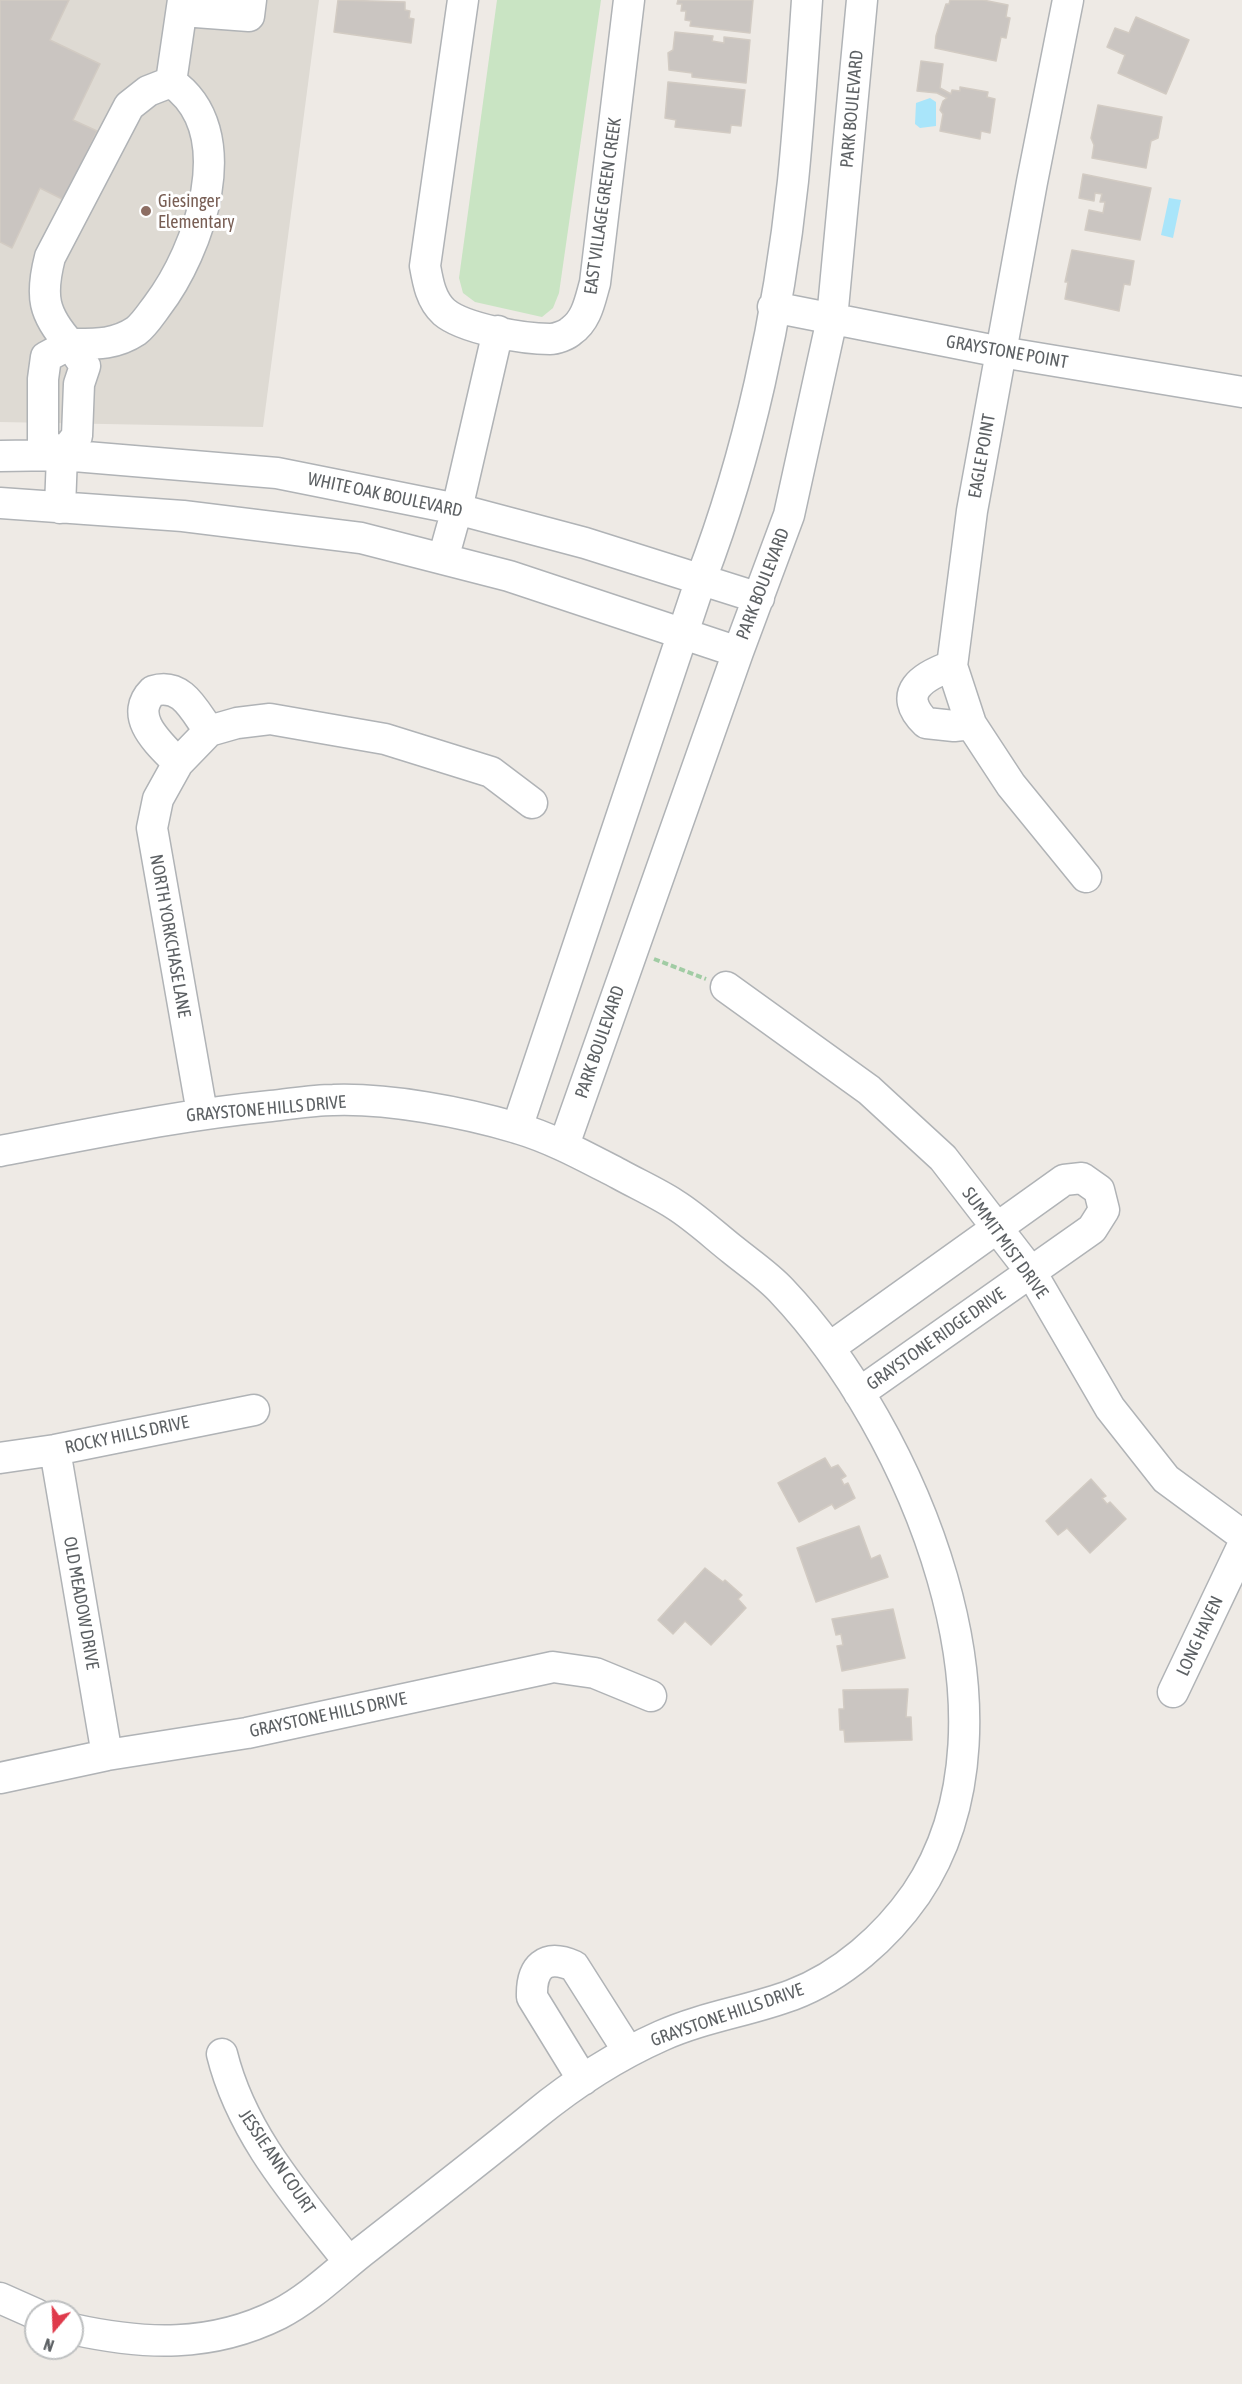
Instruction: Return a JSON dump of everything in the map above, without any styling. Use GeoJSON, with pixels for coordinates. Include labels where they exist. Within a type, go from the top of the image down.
{"type":"FeatureCollection","features":[{"type":"Feature","properties":{"kind":"street"},"geometry":{"type":"LineString","coordinates":[[171,82],[183,5],[249,15],[251,0]]}},
{"type":"Feature","properties":{"kind":"street","name":"EAST VILLAGE GREEN CREEK"},"geometry":{"type":"LineString","coordinates":[[463,0],[425,266],[431,293],[445,313],[466,324],[552,339],[572,331],[585,316],[595,283],[629,0]]}},
{"type":"Feature","properties":{"kind":"street"},"geometry":{"type":"LineString","coordinates":[[517,1128],[682,634],[724,517],[755,405],[793,183],[807,0]]}},
{"type":"Feature","properties":{"kind":"street","name":"PARK BOULEVARD"},"geometry":{"type":"LineString","coordinates":[[564,1145],[738,652],[789,515],[832,319],[862,0]]}},
{"type":"Feature","properties":{"kind":"street","name":"EAGLE POINT"},"geometry":{"type":"LineString","coordinates":[[1068,0],[972,511],[952,666],[971,724],[1011,785],[1086,877]]}},
{"type":"Feature","properties":{"kind":"street"},"geometry":{"type":"LineString","coordinates":[[70,344],[109,345],[138,330],[164,296],[190,251],[204,205],[210,157],[204,127],[196,106],[183,91],[171,82]]}},
{"type":"Feature","properties":{"kind":"street"},"geometry":{"type":"LineString","coordinates":[[60,508],[62,455],[77,436],[79,384],[85,366],[58,330],[45,306],[45,278],[50,256],[129,106],[148,91],[171,82]]}},
{"type":"Feature","properties":{"kind":"street","name":"GRAYSTONE POINT"},"geometry":{"type":"LineString","coordinates":[[773,307],[1001,352],[1242,392]]}},
{"type":"Feature","properties":{"kind":"street"},"geometry":{"type":"LineString","coordinates":[[443,559],[457,509],[498,331]]}},
{"type":"Feature","properties":{"kind":"street","name":"WHITE OAK BOULEVARD"},"geometry":{"type":"LineString","coordinates":[[0,456],[62,455],[277,472],[457,509],[585,543],[759,597]]}},
{"type":"Feature","properties":{"kind":"street"},"geometry":{"type":"LineString","coordinates":[[0,503],[183,516],[361,538],[509,576],[738,652]]}},
{"type":"Feature","properties":{"kind":"street"},"geometry":{"type":"LineString","coordinates":[[952,666],[920,682],[912,693],[912,704],[926,723],[954,726],[971,724]]}},
{"type":"Feature","properties":{"kind":"street"},"geometry":{"type":"LineString","coordinates":[[178,763],[154,738],[144,721],[146,698],[153,691],[173,689],[183,695],[209,731],[237,723],[270,719],[385,739],[491,772],[532,803]]}},
{"type":"Feature","properties":{"kind":"street","name":"NORTH YORKCHASE LANE"},"geometry":{"type":"LineString","coordinates":[[202,1113],[152,828],[158,799],[178,763],[209,731]]}},
{"type":"Feature","properties":{"kind":"street","name":"SUMMIT MIST DRIVE"},"geometry":{"type":"LineString","coordinates":[[726,987],[868,1090],[943,1158],[995,1229],[1031,1272],[1110,1408],[1166,1479],[1242,1535]]}},
{"type":"Feature","properties":{"kind":"street","name":"GRAYSTONE HILLS DRIVE"},"geometry":{"type":"LineString","coordinates":[[0,1151],[202,1113],[335,1100],[423,1107],[517,1128],[564,1145],[676,1205],[778,1286],[829,1348],[859,1393],[905,1474],[932,1542],[947,1592],[965,1718],[964,1763],[953,1817],[935,1863],[911,1901],[883,1934],[843,1969],[794,1994],[666,2033],[628,2051],[545,2107],[320,2287],[278,2314],[225,2333],[174,2342],[122,2340],[84,2332]]}},
{"type":"Feature","properties":{"kind":"street","name":"GRAYSTONE RIDGE DRIVE"},"geometry":{"type":"LineString","coordinates":[[829,1348],[1064,1180],[1082,1178],[1099,1190],[1104,1210],[1092,1229],[859,1393]]}},
{"type":"Feature","properties":{"kind":"street","name":"ROCKY HILLS DRIVE"},"geometry":{"type":"LineString","coordinates":[[0,1458],[55,1450],[254,1410]]}},
{"type":"Feature","properties":{"kind":"street","name":"OLD MEADOW DRIVE"},"geometry":{"type":"LineString","coordinates":[[55,1450],[107,1755]]}},
{"type":"Feature","properties":{"kind":"street","name":"LONG HAVEN"},"geometry":{"type":"LineString","coordinates":[[1173,1692],[1242,1547]]}},
{"type":"Feature","properties":{"kind":"street","name":"GRAYSTONE HILLS DRIVE"},"geometry":{"type":"LineString","coordinates":[[0,1778],[107,1755],[247,1733],[553,1667],[595,1673],[651,1696]]}},
{"type":"Feature","properties":{"kind":"street"},"geometry":{"type":"LineString","coordinates":[[583,2080],[532,1997],[531,1982],[537,1968],[547,1962],[562,1961],[574,1966],[628,2051]]}},
{"type":"Feature","properties":{"kind":"street","name":"JESSIE ANN COURT"},"geometry":{"type":"LineString","coordinates":[[222,2054],[231,2087],[242,2114],[287,2181],[349,2262]]}},
{"type":"Feature","properties":{"kind":"street"},"geometry":{"type":"LineString","coordinates":[[0,2298],[24,2309]]}},
{"type":"Feature","properties":{"kind":"path"},"geometry":{"type":"LineString","coordinates":[[633,950],[726,987]]}},
{"type":"Feature","properties":{"kind":"shaded area","name":"Giesinger Elementary"},"geometry":{"type":"Polygon","coordinates":[[[0,0],[319,0],[263,427],[0,422],[0,0]]]}},
{"type":"Feature","properties":{"kind":"green space"},"geometry":{"type":"Polygon","coordinates":[[[497,0],[601,0],[559,293],[553,308],[542,317],[475,302],[463,293],[459,278],[497,0]]]}},
{"type":"Feature","properties":{"kind":"water"},"geometry":{"type":"Polygon","coordinates":[[[930,98],[936,102],[936,126],[920,128],[915,124],[916,103],[930,98]]]}},
{"type":"Feature","properties":{"kind":"water"},"geometry":{"type":"Polygon","coordinates":[[[1169,198],[1181,200],[1173,238],[1161,235],[1169,198]]]}},
{"type":"Feature","properties":{"kind":"building"},"geometry":{"type":"Polygon","coordinates":[[[0,0],[69,0],[50,40],[100,64],[73,120],[97,131],[64,200],[40,188],[12,248],[0,242],[0,0]]]}},
{"type":"Feature","properties":{"kind":"building"},"geometry":{"type":"Polygon","coordinates":[[[338,0],[405,2],[405,10],[410,11],[409,18],[414,19],[411,43],[334,32],[338,0]]]}},
{"type":"Feature","properties":{"kind":"building"},"geometry":{"type":"Polygon","coordinates":[[[678,0],[753,0],[750,33],[690,26],[691,21],[685,20],[686,11],[681,11],[682,4],[677,4],[678,0]]]}},
{"type":"Feature","properties":{"kind":"building"},"geometry":{"type":"Polygon","coordinates":[[[950,0],[983,0],[1008,5],[1006,17],[1010,18],[1006,38],[1001,37],[996,61],[935,48],[936,36],[946,4],[949,4],[950,0]]]}},
{"type":"Feature","properties":{"kind":"building"},"geometry":{"type":"Polygon","coordinates":[[[1136,17],[1189,40],[1166,94],[1118,73],[1125,55],[1107,47],[1115,28],[1129,33],[1136,17]]]}},
{"type":"Feature","properties":{"kind":"building"},"geometry":{"type":"Polygon","coordinates":[[[675,32],[713,36],[712,41],[724,43],[724,37],[750,40],[746,83],[692,77],[692,73],[669,70],[668,53],[673,50],[675,32]]]}},
{"type":"Feature","properties":{"kind":"building"},"geometry":{"type":"Polygon","coordinates":[[[921,61],[943,64],[940,88],[951,94],[952,90],[960,91],[960,87],[988,92],[987,97],[995,99],[990,133],[981,131],[980,139],[940,131],[943,114],[940,110],[943,101],[947,98],[937,93],[917,91],[921,61]]]}},
{"type":"Feature","properties":{"kind":"building"},"geometry":{"type":"Polygon","coordinates":[[[668,82],[745,90],[741,126],[731,125],[730,133],[675,127],[676,120],[665,118],[668,82]]]}},
{"type":"Feature","properties":{"kind":"building"},"geometry":{"type":"Polygon","coordinates":[[[1098,105],[1162,117],[1158,138],[1151,141],[1146,168],[1092,158],[1094,145],[1091,138],[1098,105]]]}},
{"type":"Feature","properties":{"kind":"building"},"geometry":{"type":"Polygon","coordinates":[[[1083,174],[1151,188],[1140,240],[1085,230],[1089,210],[1103,213],[1105,202],[1100,202],[1102,194],[1095,193],[1094,201],[1079,198],[1083,174]]]}},
{"type":"Feature","properties":{"kind":"building"},"geometry":{"type":"Polygon","coordinates":[[[1072,250],[1134,261],[1130,285],[1124,284],[1119,311],[1065,299],[1068,282],[1065,282],[1072,250]]]}},
{"type":"Feature","properties":{"kind":"building"},"geometry":{"type":"Polygon","coordinates":[[[825,1458],[831,1468],[838,1465],[846,1476],[841,1479],[844,1485],[848,1483],[855,1498],[835,1509],[832,1504],[799,1522],[778,1483],[825,1458]]]}},
{"type":"Feature","properties":{"kind":"building"},"geometry":{"type":"Polygon","coordinates":[[[1091,1479],[1106,1496],[1102,1498],[1107,1504],[1110,1502],[1126,1519],[1090,1553],[1067,1528],[1058,1535],[1046,1521],[1091,1479]]]}},
{"type":"Feature","properties":{"kind":"building"},"geometry":{"type":"Polygon","coordinates":[[[859,1526],[871,1559],[880,1555],[888,1577],[816,1602],[797,1548],[859,1526]]]}},
{"type":"Feature","properties":{"kind":"building"},"geometry":{"type":"Polygon","coordinates":[[[705,1568],[723,1582],[725,1580],[742,1595],[738,1599],[746,1608],[711,1645],[685,1621],[673,1634],[658,1620],[705,1568]]]}},
{"type":"Feature","properties":{"kind":"building"},"geometry":{"type":"Polygon","coordinates":[[[893,1609],[905,1658],[842,1671],[837,1646],[843,1645],[841,1634],[836,1635],[832,1619],[893,1609]]]}},
{"type":"Feature","properties":{"kind":"building"},"geometry":{"type":"Polygon","coordinates":[[[908,1689],[906,1717],[911,1717],[912,1740],[845,1742],[844,1730],[840,1730],[839,1709],[844,1709],[843,1690],[908,1689]]]}},
{"type":"Feature","properties":{"kind":"place","name":"Giesinger Elementary"},"geometry":{"type":"Point","coordinates":[146,211]}}]}
